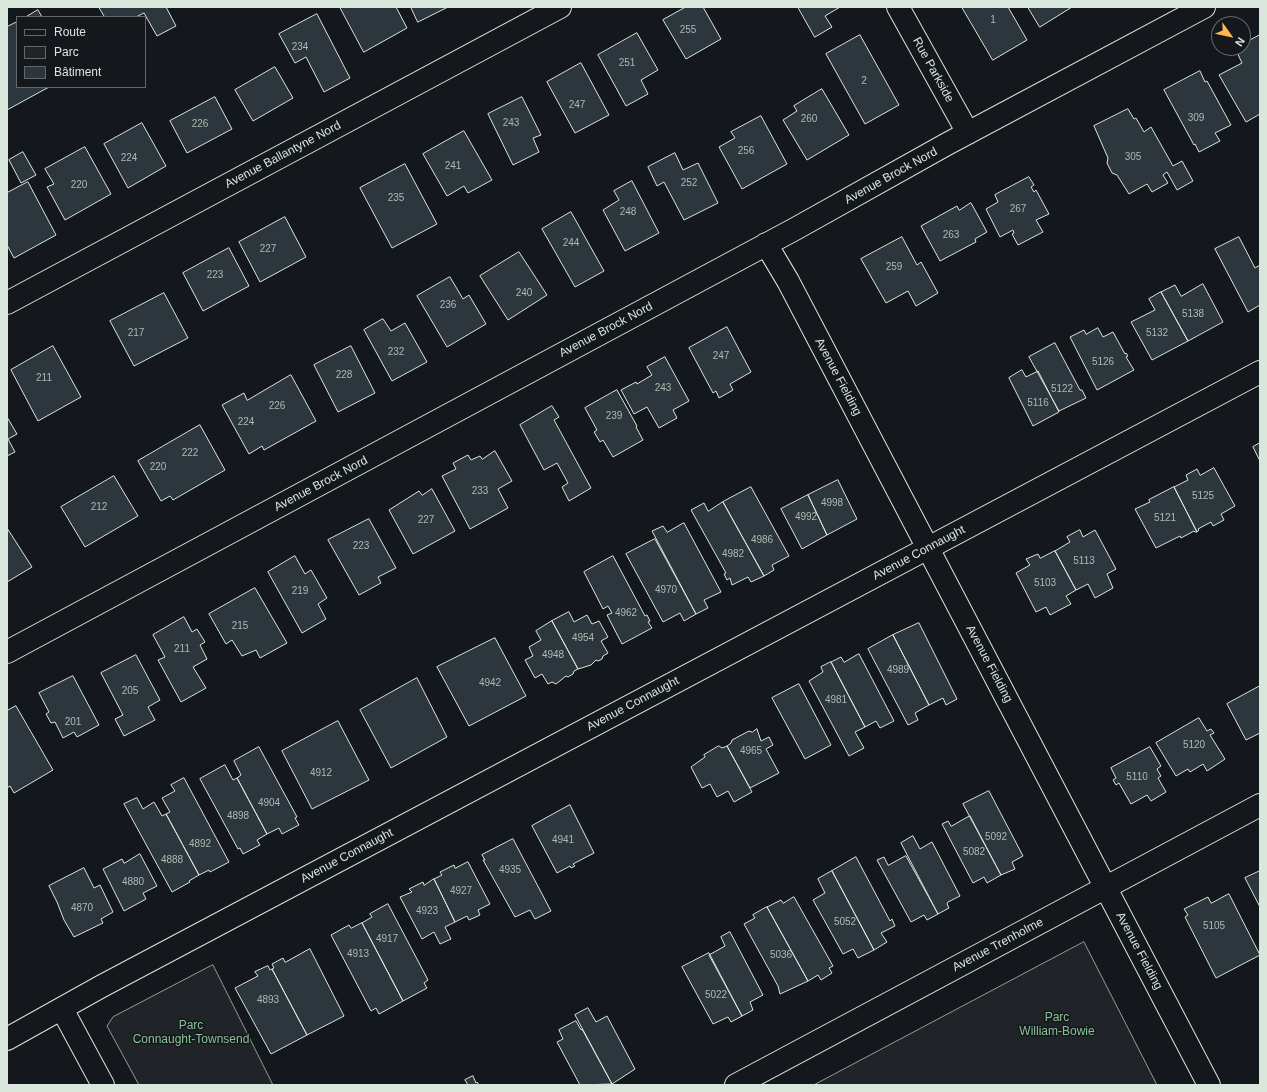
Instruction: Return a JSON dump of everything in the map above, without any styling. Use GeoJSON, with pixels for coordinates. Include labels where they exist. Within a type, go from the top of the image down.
{"type":"FeatureCollection","features":[{"type":"Feature","properties":{"kind":"street","name":"Avenue Ballantyne Nord"},"geometry":{"type":"LineString","coordinates":[[7,303],[560,7]]}},
{"type":"Feature","properties":{"kind":"street","name":"Rue Parkside"},"geometry":{"type":"LineString","coordinates":[[898,7],[968,134]]}},
{"type":"Feature","properties":{"kind":"street","name":"Avenue Brock Nord"},"geometry":{"type":"LineString","coordinates":[[7,652],[1204,7]]}},
{"type":"Feature","properties":{"kind":"street","name":"Avenue Fielding"},"geometry":{"type":"LineString","coordinates":[[766,244],[792,288],[1209,1085]]}},
{"type":"Feature","properties":{"kind":"street","name":"Avenue Connaught"},"geometry":{"type":"LineString","coordinates":[[7,1039],[151,960],[1260,372]]}},
{"type":"Feature","properties":{"kind":"street","name":"Avenue Trenholme"},"geometry":{"type":"LineString","coordinates":[[736,1085],[1260,805]]}},
{"type":"Feature","properties":{"kind":"street"},"geometry":{"type":"LineString","coordinates":[[62,1009],[103,1085]]}},
{"type":"Feature","properties":{"kind":"green space","name":"Parc William-Bowie"},"geometry":{"type":"Polygon","coordinates":[[[1084,942],[1157,1085],[814,1085],[1084,942]]]}},
{"type":"Feature","properties":{"kind":"green space","name":"Parc Connaught-Townsend"},"geometry":{"type":"Polygon","coordinates":[[[213,965],[273,1085],[139,1085],[107,1026],[113,1017],[213,965]]]}},
{"type":"Feature","properties":{"kind":"building"},"geometry":{"type":"Polygon","coordinates":[[[99,7],[166,7],[176,26],[157,36],[144,13],[138,16],[104,16],[99,7]]]}},
{"type":"Feature","properties":{"kind":"building"},"geometry":{"type":"Polygon","coordinates":[[[340,7],[396,7],[407,28],[364,52],[340,7]]]}},
{"type":"Feature","properties":{"kind":"building"},"geometry":{"type":"Polygon","coordinates":[[[411,7],[448,7],[418,22],[411,7]]]}},
{"type":"Feature","properties":{"kind":"building"},"geometry":{"type":"Polygon","coordinates":[[[686,7],[703,7],[721,39],[686,59],[663,20],[686,7]]]}},
{"type":"Feature","properties":{"kind":"building"},"geometry":{"type":"Polygon","coordinates":[[[798,7],[840,7],[825,16],[832,27],[815,37],[798,7]]]}},
{"type":"Feature","properties":{"kind":"building"},"geometry":{"type":"Polygon","coordinates":[[[962,7],[1008,7],[1027,40],[993,60],[962,7]]]}},
{"type":"Feature","properties":{"kind":"building"},"geometry":{"type":"Polygon","coordinates":[[[1028,7],[1072,7],[1040,27],[1028,7]]]}},
{"type":"Feature","properties":{"kind":"building"},"geometry":{"type":"Polygon","coordinates":[[[38,10],[41,16],[28,16],[38,10]]]}},
{"type":"Feature","properties":{"kind":"building"},"geometry":{"type":"Polygon","coordinates":[[[317,14],[350,78],[324,92],[306,57],[295,63],[279,34],[317,14]]]}},
{"type":"Feature","properties":{"kind":"building"},"geometry":{"type":"Polygon","coordinates":[[[16,22],[16,88],[47,88],[7,110],[7,27],[16,22]]]}},
{"type":"Feature","properties":{"kind":"building"},"geometry":{"type":"Polygon","coordinates":[[[637,33],[658,70],[641,80],[648,94],[626,106],[598,55],[637,33]]]}},
{"type":"Feature","properties":{"kind":"building"},"geometry":{"type":"Polygon","coordinates":[[[860,35],[899,105],[865,124],[826,54],[860,35]]]}},
{"type":"Feature","properties":{"kind":"building"},"geometry":{"type":"Polygon","coordinates":[[[1260,35],[1260,114],[1246,122],[1219,75],[1242,63],[1239,56],[1251,56],[1251,40],[1260,35]]]}},
{"type":"Feature","properties":{"kind":"building"},"geometry":{"type":"Polygon","coordinates":[[[581,63],[609,115],[575,133],[547,82],[581,63]]]}},
{"type":"Feature","properties":{"kind":"building"},"geometry":{"type":"Polygon","coordinates":[[[275,67],[293,98],[253,121],[235,90],[275,67]]]}},
{"type":"Feature","properties":{"kind":"building"},"geometry":{"type":"Polygon","coordinates":[[[1200,71],[1231,125],[1215,133],[1220,141],[1199,152],[1164,90],[1200,71]]]}},
{"type":"Feature","properties":{"kind":"building"},"geometry":{"type":"Polygon","coordinates":[[[822,89],[849,135],[807,160],[783,120],[797,111],[794,106],[822,89]]]}},
{"type":"Feature","properties":{"kind":"building"},"geometry":{"type":"Polygon","coordinates":[[[215,97],[232,129],[187,153],[170,121],[215,97]]]}},
{"type":"Feature","properties":{"kind":"building"},"geometry":{"type":"Polygon","coordinates":[[[522,97],[541,135],[533,138],[539,152],[513,165],[488,114],[522,97]]]}},
{"type":"Feature","properties":{"kind":"building"},"geometry":{"type":"Polygon","coordinates":[[[1128,109],[1134,119],[1136,118],[1144,132],[1151,127],[1173,166],[1182,161],[1193,181],[1177,190],[1167,172],[1163,175],[1168,183],[1152,192],[1147,184],[1129,194],[1117,175],[1112,173],[1107,163],[1108,158],[1094,126],[1128,109]]]}},
{"type":"Feature","properties":{"kind":"building"},"geometry":{"type":"Polygon","coordinates":[[[761,116],[787,164],[742,189],[719,147],[735,138],[731,132],[761,116]]]}},
{"type":"Feature","properties":{"kind":"building"},"geometry":{"type":"Polygon","coordinates":[[[142,123],[166,166],[128,188],[104,144],[142,123]]]}},
{"type":"Feature","properties":{"kind":"building"},"geometry":{"type":"Polygon","coordinates":[[[464,131],[492,180],[468,193],[464,186],[447,196],[423,154],[464,131]]]}},
{"type":"Feature","properties":{"kind":"building"},"geometry":{"type":"Polygon","coordinates":[[[85,147],[111,194],[65,220],[47,187],[54,184],[45,169],[85,147]]]}},
{"type":"Feature","properties":{"kind":"building"},"geometry":{"type":"Polygon","coordinates":[[[23,152],[36,175],[21,183],[9,160],[23,152]]]}},
{"type":"Feature","properties":{"kind":"building"},"geometry":{"type":"Polygon","coordinates":[[[675,153],[683,170],[698,163],[718,203],[684,220],[664,182],[657,186],[648,167],[675,153]]]}},
{"type":"Feature","properties":{"kind":"building"},"geometry":{"type":"Polygon","coordinates":[[[405,164],[437,224],[392,248],[360,188],[405,164]]]}},
{"type":"Feature","properties":{"kind":"building"},"geometry":{"type":"Polygon","coordinates":[[[1029,177],[1034,185],[1031,187],[1034,192],[1036,190],[1049,214],[1036,220],[1043,232],[1018,245],[1012,234],[1014,233],[1013,230],[1000,237],[986,209],[998,202],[995,195],[1029,177]]]}},
{"type":"Feature","properties":{"kind":"building"},"geometry":{"type":"Polygon","coordinates":[[[632,181],[659,233],[625,251],[603,210],[619,200],[614,191],[632,181]]]}},
{"type":"Feature","properties":{"kind":"building"},"geometry":{"type":"Polygon","coordinates":[[[28,182],[56,235],[14,258],[7,245],[7,193],[28,182]]]}},
{"type":"Feature","properties":{"kind":"building"},"geometry":{"type":"Polygon","coordinates":[[[971,203],[987,232],[975,239],[976,242],[940,261],[921,226],[957,206],[959,210],[971,203]]]}},
{"type":"Feature","properties":{"kind":"building"},"geometry":{"type":"Polygon","coordinates":[[[571,212],[604,271],[575,287],[542,229],[571,212]]]}},
{"type":"Feature","properties":{"kind":"building"},"geometry":{"type":"Polygon","coordinates":[[[285,217],[306,257],[260,282],[239,242],[285,217]]]}},
{"type":"Feature","properties":{"kind":"building"},"geometry":{"type":"Polygon","coordinates":[[[902,237],[917,265],[921,262],[938,293],[916,306],[908,291],[886,303],[861,259],[902,237]]]}},
{"type":"Feature","properties":{"kind":"building"},"geometry":{"type":"Polygon","coordinates":[[[1239,237],[1255,268],[1260,265],[1260,305],[1248,312],[1215,249],[1239,237]]]}},
{"type":"Feature","properties":{"kind":"building"},"geometry":{"type":"Polygon","coordinates":[[[229,248],[249,286],[203,311],[183,273],[229,248]]]}},
{"type":"Feature","properties":{"kind":"building"},"geometry":{"type":"Polygon","coordinates":[[[519,252],[547,295],[508,320],[480,276],[519,252]]]}},
{"type":"Feature","properties":{"kind":"building"},"geometry":{"type":"Polygon","coordinates":[[[450,277],[463,299],[469,295],[486,324],[447,347],[417,296],[450,277]]]}},
{"type":"Feature","properties":{"kind":"building"},"geometry":{"type":"Polygon","coordinates":[[[1203,284],[1223,322],[1188,341],[1161,292],[1175,285],[1181,296],[1203,284]]]}},
{"type":"Feature","properties":{"kind":"building"},"geometry":{"type":"Polygon","coordinates":[[[1161,292],[1188,341],[1152,360],[1131,322],[1155,310],[1149,299],[1161,292]]]}},
{"type":"Feature","properties":{"kind":"building"},"geometry":{"type":"Polygon","coordinates":[[[164,293],[188,338],[134,366],[110,321],[164,293]]]}},
{"type":"Feature","properties":{"kind":"building"},"geometry":{"type":"Polygon","coordinates":[[[383,319],[391,331],[405,323],[427,362],[392,381],[364,330],[383,319]]]}},
{"type":"Feature","properties":{"kind":"building"},"geometry":{"type":"Polygon","coordinates":[[[727,327],[751,372],[730,384],[733,390],[719,398],[716,391],[713,393],[689,348],[727,327]]]}},
{"type":"Feature","properties":{"kind":"building"},"geometry":{"type":"Polygon","coordinates":[[[1098,328],[1103,337],[1113,332],[1125,354],[1126,353],[1128,356],[1126,357],[1134,370],[1097,390],[1070,337],[1084,330],[1086,334],[1098,328]]]}},
{"type":"Feature","properties":{"kind":"building"},"geometry":{"type":"Polygon","coordinates":[[[1055,343],[1080,390],[1082,390],[1086,398],[1059,411],[1029,357],[1055,343]]]}},
{"type":"Feature","properties":{"kind":"building"},"geometry":{"type":"Polygon","coordinates":[[[53,346],[81,397],[38,421],[11,370],[53,346]]]}},
{"type":"Feature","properties":{"kind":"building"},"geometry":{"type":"Polygon","coordinates":[[[351,346],[375,393],[338,412],[314,365],[351,346]]]}},
{"type":"Feature","properties":{"kind":"building"},"geometry":{"type":"Polygon","coordinates":[[[665,357],[689,401],[673,410],[677,418],[659,428],[647,407],[634,414],[621,390],[636,382],[637,384],[652,375],[647,367],[665,357]]]}},
{"type":"Feature","properties":{"kind":"building"},"geometry":{"type":"Polygon","coordinates":[[[1022,370],[1026,377],[1038,371],[1059,412],[1033,426],[1009,378],[1022,370]]]}},
{"type":"Feature","properties":{"kind":"building"},"geometry":{"type":"Polygon","coordinates":[[[291,375],[316,421],[264,450],[262,446],[249,454],[222,405],[244,393],[247,400],[291,375]]]}},
{"type":"Feature","properties":{"kind":"building"},"geometry":{"type":"Polygon","coordinates":[[[617,390],[643,440],[613,457],[603,440],[600,442],[594,432],[597,430],[585,408],[617,390]]]}},
{"type":"Feature","properties":{"kind":"building"},"geometry":{"type":"Polygon","coordinates":[[[552,406],[559,417],[554,420],[591,488],[569,501],[562,487],[568,483],[557,463],[544,470],[520,425],[552,406]]]}},
{"type":"Feature","properties":{"kind":"building"},"geometry":{"type":"Polygon","coordinates":[[[7,417],[17,434],[8,439],[15,452],[7,456],[7,417]]]}},
{"type":"Feature","properties":{"kind":"building"},"geometry":{"type":"Polygon","coordinates":[[[200,425],[225,470],[173,500],[170,496],[161,501],[138,461],[200,425]]]}},
{"type":"Feature","properties":{"kind":"building"},"geometry":{"type":"Polygon","coordinates":[[[1260,443],[1260,461],[1253,447],[1260,443]]]}},
{"type":"Feature","properties":{"kind":"building"},"geometry":{"type":"Polygon","coordinates":[[[495,451],[512,481],[498,489],[508,508],[470,529],[442,476],[456,469],[453,463],[468,455],[471,460],[480,456],[482,459],[495,451]]]}},
{"type":"Feature","properties":{"kind":"building"},"geometry":{"type":"Polygon","coordinates":[[[1214,468],[1235,506],[1221,514],[1224,520],[1213,526],[1211,522],[1198,529],[1199,530],[1197,532],[1174,487],[1188,480],[1186,475],[1197,469],[1200,475],[1214,468]]]}},
{"type":"Feature","properties":{"kind":"building"},"geometry":{"type":"Polygon","coordinates":[[[114,476],[138,516],[85,547],[61,507],[114,476]]]}},
{"type":"Feature","properties":{"kind":"building"},"geometry":{"type":"Polygon","coordinates":[[[838,480],[857,519],[827,535],[808,495],[838,480]]]}},
{"type":"Feature","properties":{"kind":"building"},"geometry":{"type":"Polygon","coordinates":[[[751,487],[789,556],[772,565],[774,570],[764,576],[723,502],[751,487]]]}},
{"type":"Feature","properties":{"kind":"building"},"geometry":{"type":"Polygon","coordinates":[[[1174,487],[1197,532],[1194,531],[1181,538],[1180,536],[1156,548],[1135,509],[1150,502],[1149,500],[1174,487]]]}},
{"type":"Feature","properties":{"kind":"building"},"geometry":{"type":"Polygon","coordinates":[[[432,489],[455,531],[413,554],[389,510],[419,491],[422,495],[432,489]]]}},
{"type":"Feature","properties":{"kind":"building"},"geometry":{"type":"Polygon","coordinates":[[[808,495],[827,535],[802,549],[781,509],[808,495]]]}},
{"type":"Feature","properties":{"kind":"building"},"geometry":{"type":"Polygon","coordinates":[[[723,502],[764,576],[751,582],[748,577],[732,585],[730,578],[727,580],[724,574],[726,573],[691,510],[704,503],[708,511],[723,502]]]}},
{"type":"Feature","properties":{"kind":"building"},"geometry":{"type":"Polygon","coordinates":[[[369,519],[396,568],[378,577],[381,583],[359,595],[328,540],[369,519]]]}},
{"type":"Feature","properties":{"kind":"building"},"geometry":{"type":"Polygon","coordinates":[[[684,523],[721,592],[704,600],[708,608],[696,614],[652,531],[663,526],[667,532],[684,523]]]}},
{"type":"Feature","properties":{"kind":"building"},"geometry":{"type":"Polygon","coordinates":[[[7,528],[32,567],[7,582],[7,528]]]}},
{"type":"Feature","properties":{"kind":"building"},"geometry":{"type":"Polygon","coordinates":[[[1080,530],[1083,537],[1095,530],[1116,569],[1107,574],[1113,588],[1095,598],[1088,584],[1076,590],[1055,551],[1070,542],[1067,537],[1080,530]]]}},
{"type":"Feature","properties":{"kind":"building"},"geometry":{"type":"Polygon","coordinates":[[[655,539],[696,614],[684,621],[680,613],[663,622],[626,554],[655,539]]]}},
{"type":"Feature","properties":{"kind":"building"},"geometry":{"type":"Polygon","coordinates":[[[1055,551],[1076,590],[1066,596],[1071,604],[1050,615],[1046,607],[1036,612],[1016,573],[1030,565],[1026,559],[1038,554],[1040,558],[1055,551]]]}},
{"type":"Feature","properties":{"kind":"building"},"geometry":{"type":"Polygon","coordinates":[[[295,556],[305,574],[311,570],[327,598],[318,604],[326,619],[302,633],[268,572],[295,556]]]}},
{"type":"Feature","properties":{"kind":"building"},"geometry":{"type":"Polygon","coordinates":[[[613,556],[645,616],[647,615],[650,621],[648,622],[652,628],[622,644],[607,615],[612,613],[608,606],[603,609],[584,572],[613,556]]]}},
{"type":"Feature","properties":{"kind":"building"},"geometry":{"type":"Polygon","coordinates":[[[255,588],[287,643],[260,658],[256,650],[242,656],[232,640],[226,644],[209,614],[255,588]]]}},
{"type":"Feature","properties":{"kind":"building"},"geometry":{"type":"Polygon","coordinates":[[[569,612],[574,622],[587,615],[592,624],[599,621],[608,637],[601,641],[608,653],[603,656],[602,659],[598,661],[596,660],[591,665],[578,669],[552,621],[569,612]]]}},
{"type":"Feature","properties":{"kind":"building"},"geometry":{"type":"Polygon","coordinates":[[[184,617],[192,632],[197,629],[205,642],[200,645],[207,659],[193,667],[206,688],[181,702],[158,660],[165,657],[153,635],[184,617]]]}},
{"type":"Feature","properties":{"kind":"building"},"geometry":{"type":"Polygon","coordinates":[[[552,621],[578,669],[574,671],[573,674],[568,677],[566,676],[556,684],[552,682],[548,684],[542,674],[535,678],[525,660],[533,656],[529,647],[541,640],[536,631],[552,621]]]}},
{"type":"Feature","properties":{"kind":"building"},"geometry":{"type":"Polygon","coordinates":[[[919,623],[957,699],[946,705],[943,698],[929,705],[893,635],[919,623]]]}},
{"type":"Feature","properties":{"kind":"building"},"geometry":{"type":"Polygon","coordinates":[[[893,635],[929,705],[915,713],[918,720],[908,725],[868,649],[893,635]]]}},
{"type":"Feature","properties":{"kind":"building"},"geometry":{"type":"Polygon","coordinates":[[[495,638],[526,696],[469,726],[437,667],[495,638]]]}},
{"type":"Feature","properties":{"kind":"building"},"geometry":{"type":"Polygon","coordinates":[[[859,654],[894,721],[880,728],[876,721],[865,727],[831,662],[841,657],[844,662],[859,654]]]}},
{"type":"Feature","properties":{"kind":"building"},"geometry":{"type":"Polygon","coordinates":[[[136,655],[160,700],[148,707],[155,720],[124,736],[115,719],[123,715],[101,673],[136,655]]]}},
{"type":"Feature","properties":{"kind":"building"},"geometry":{"type":"Polygon","coordinates":[[[831,662],[865,727],[855,732],[864,748],[849,756],[809,681],[823,672],[821,667],[831,662]]]}},
{"type":"Feature","properties":{"kind":"building"},"geometry":{"type":"Polygon","coordinates":[[[73,676],[99,725],[77,737],[74,732],[63,738],[55,722],[51,723],[46,714],[49,712],[39,693],[73,676]]]}},
{"type":"Feature","properties":{"kind":"building"},"geometry":{"type":"Polygon","coordinates":[[[417,678],[447,737],[391,768],[360,710],[417,678]]]}},
{"type":"Feature","properties":{"kind":"building"},"geometry":{"type":"Polygon","coordinates":[[[799,684],[831,745],[805,759],[772,698],[799,684]]]}},
{"type":"Feature","properties":{"kind":"building"},"geometry":{"type":"Polygon","coordinates":[[[1260,686],[1260,733],[1246,740],[1227,704],[1260,686]]]}},
{"type":"Feature","properties":{"kind":"building"},"geometry":{"type":"Polygon","coordinates":[[[16,706],[53,770],[14,793],[10,786],[7,788],[7,711],[16,706]]]}},
{"type":"Feature","properties":{"kind":"building"},"geometry":{"type":"Polygon","coordinates":[[[1199,718],[1207,731],[1211,729],[1214,733],[1210,735],[1225,759],[1207,771],[1203,764],[1190,772],[1188,769],[1176,776],[1156,743],[1199,718]]]}},
{"type":"Feature","properties":{"kind":"building"},"geometry":{"type":"Polygon","coordinates":[[[338,721],[369,780],[312,809],[282,751],[338,721]]]}},
{"type":"Feature","properties":{"kind":"building"},"geometry":{"type":"Polygon","coordinates":[[[757,729],[761,741],[769,737],[773,745],[766,749],[779,773],[750,788],[727,746],[732,740],[749,731],[752,732],[757,729]]]}},
{"type":"Feature","properties":{"kind":"building"},"geometry":{"type":"Polygon","coordinates":[[[719,746],[722,748],[727,746],[752,792],[734,802],[728,791],[717,797],[710,784],[702,788],[691,767],[705,757],[704,755],[719,746]]]}},
{"type":"Feature","properties":{"kind":"building"},"geometry":{"type":"Polygon","coordinates":[[[259,747],[297,817],[295,818],[299,825],[282,834],[279,828],[267,834],[237,778],[241,775],[234,761],[259,747]]]}},
{"type":"Feature","properties":{"kind":"building"},"geometry":{"type":"Polygon","coordinates":[[[1150,747],[1161,766],[1157,769],[1161,776],[1158,778],[1166,792],[1151,801],[1147,795],[1131,804],[1119,783],[1116,785],[1113,780],[1116,778],[1111,768],[1150,747]]]}},
{"type":"Feature","properties":{"kind":"building"},"geometry":{"type":"Polygon","coordinates":[[[225,765],[233,780],[237,778],[267,834],[257,840],[260,845],[243,854],[240,848],[238,849],[200,779],[225,765]]]}},
{"type":"Feature","properties":{"kind":"building"},"geometry":{"type":"Polygon","coordinates":[[[184,778],[229,862],[210,872],[209,870],[199,875],[166,814],[170,812],[162,798],[175,791],[171,785],[184,778]]]}},
{"type":"Feature","properties":{"kind":"building"},"geometry":{"type":"Polygon","coordinates":[[[989,791],[1023,856],[1012,862],[1015,869],[1001,875],[963,804],[989,791]]]}},
{"type":"Feature","properties":{"kind":"building"},"geometry":{"type":"Polygon","coordinates":[[[137,798],[143,809],[154,802],[162,816],[166,814],[199,875],[172,892],[124,804],[137,798]]]}},
{"type":"Feature","properties":{"kind":"building"},"geometry":{"type":"Polygon","coordinates":[[[570,805],[594,853],[573,864],[575,866],[571,868],[570,866],[557,873],[532,826],[570,805]]]}},
{"type":"Feature","properties":{"kind":"building"},"geometry":{"type":"Polygon","coordinates":[[[970,816],[1001,875],[987,883],[984,877],[973,883],[942,824],[948,821],[951,826],[970,816]]]}},
{"type":"Feature","properties":{"kind":"building"},"geometry":{"type":"Polygon","coordinates":[[[913,836],[920,849],[932,842],[960,896],[948,902],[947,904],[949,908],[938,914],[901,843],[913,836]]]}},
{"type":"Feature","properties":{"kind":"building"},"geometry":{"type":"Polygon","coordinates":[[[513,839],[551,911],[535,919],[530,910],[515,917],[483,860],[485,860],[482,855],[513,839]]]}},
{"type":"Feature","properties":{"kind":"building"},"geometry":{"type":"Polygon","coordinates":[[[140,854],[157,886],[143,893],[146,899],[124,911],[103,869],[122,859],[124,863],[140,854]]]}},
{"type":"Feature","properties":{"kind":"building"},"geometry":{"type":"Polygon","coordinates":[[[906,856],[938,914],[927,920],[924,915],[911,922],[877,860],[884,857],[888,865],[906,856]]]}},
{"type":"Feature","properties":{"kind":"building"},"geometry":{"type":"Polygon","coordinates":[[[856,857],[890,921],[892,919],[895,926],[881,933],[887,942],[874,950],[832,871],[856,857]]]}},
{"type":"Feature","properties":{"kind":"building"},"geometry":{"type":"Polygon","coordinates":[[[468,862],[490,904],[478,910],[480,915],[469,920],[467,916],[455,922],[434,879],[442,875],[440,872],[454,865],[455,868],[468,862]]]}},
{"type":"Feature","properties":{"kind":"building"},"geometry":{"type":"Polygon","coordinates":[[[84,868],[94,888],[100,885],[113,912],[101,919],[103,923],[74,937],[64,920],[49,886],[84,868]]]}},
{"type":"Feature","properties":{"kind":"building"},"geometry":{"type":"Polygon","coordinates":[[[832,871],[874,950],[858,958],[853,949],[843,954],[813,900],[825,893],[818,879],[832,871]]]}},
{"type":"Feature","properties":{"kind":"building"},"geometry":{"type":"Polygon","coordinates":[[[1260,871],[1260,907],[1245,878],[1260,871]]]}},
{"type":"Feature","properties":{"kind":"building"},"geometry":{"type":"Polygon","coordinates":[[[434,879],[455,922],[445,927],[451,939],[440,944],[434,932],[422,939],[400,897],[412,892],[409,889],[423,882],[424,885],[434,879]]]}},
{"type":"Feature","properties":{"kind":"building"},"geometry":{"type":"Polygon","coordinates":[[[1229,894],[1260,955],[1216,978],[1185,917],[1188,915],[1184,909],[1208,897],[1211,903],[1229,894]]]}},
{"type":"Feature","properties":{"kind":"building"},"geometry":{"type":"Polygon","coordinates":[[[794,897],[833,966],[829,968],[832,973],[821,980],[818,975],[808,981],[767,907],[781,900],[783,903],[794,897]]]}},
{"type":"Feature","properties":{"kind":"building"},"geometry":{"type":"Polygon","coordinates":[[[388,904],[428,980],[424,983],[427,988],[403,1001],[362,923],[372,917],[370,914],[388,904]]]}},
{"type":"Feature","properties":{"kind":"building"},"geometry":{"type":"Polygon","coordinates":[[[767,907],[808,981],[780,994],[778,986],[744,924],[755,918],[753,915],[767,907]]]}},
{"type":"Feature","properties":{"kind":"building"},"geometry":{"type":"Polygon","coordinates":[[[362,923],[403,1001],[379,1014],[376,1008],[371,1011],[331,935],[349,925],[351,928],[362,923]]]}},
{"type":"Feature","properties":{"kind":"building"},"geometry":{"type":"Polygon","coordinates":[[[730,932],[763,995],[750,1002],[753,1010],[742,1016],[709,955],[725,946],[721,937],[730,932]]]}},
{"type":"Feature","properties":{"kind":"building"},"geometry":{"type":"Polygon","coordinates":[[[310,949],[344,1016],[307,1035],[272,969],[274,968],[272,964],[283,958],[285,962],[310,949]]]}},
{"type":"Feature","properties":{"kind":"building"},"geometry":{"type":"Polygon","coordinates":[[[709,953],[742,1016],[731,1022],[728,1017],[713,1024],[682,967],[709,953]]]}},
{"type":"Feature","properties":{"kind":"building"},"geometry":{"type":"Polygon","coordinates":[[[268,966],[270,970],[272,969],[307,1035],[271,1054],[235,988],[258,976],[255,972],[268,966]]]}},
{"type":"Feature","properties":{"kind":"building"},"geometry":{"type":"Polygon","coordinates":[[[588,1008],[596,1022],[607,1016],[635,1069],[612,1084],[575,1015],[588,1008]]]}},
{"type":"Feature","properties":{"kind":"building"},"geometry":{"type":"Polygon","coordinates":[[[576,1021],[581,1030],[582,1029],[612,1084],[580,1085],[557,1042],[563,1039],[559,1030],[576,1021]]]}},
{"type":"Feature","properties":{"kind":"building"},"geometry":{"type":"Polygon","coordinates":[[[473,1076],[476,1083],[477,1082],[479,1085],[468,1085],[465,1080],[473,1076]]]}}]}
